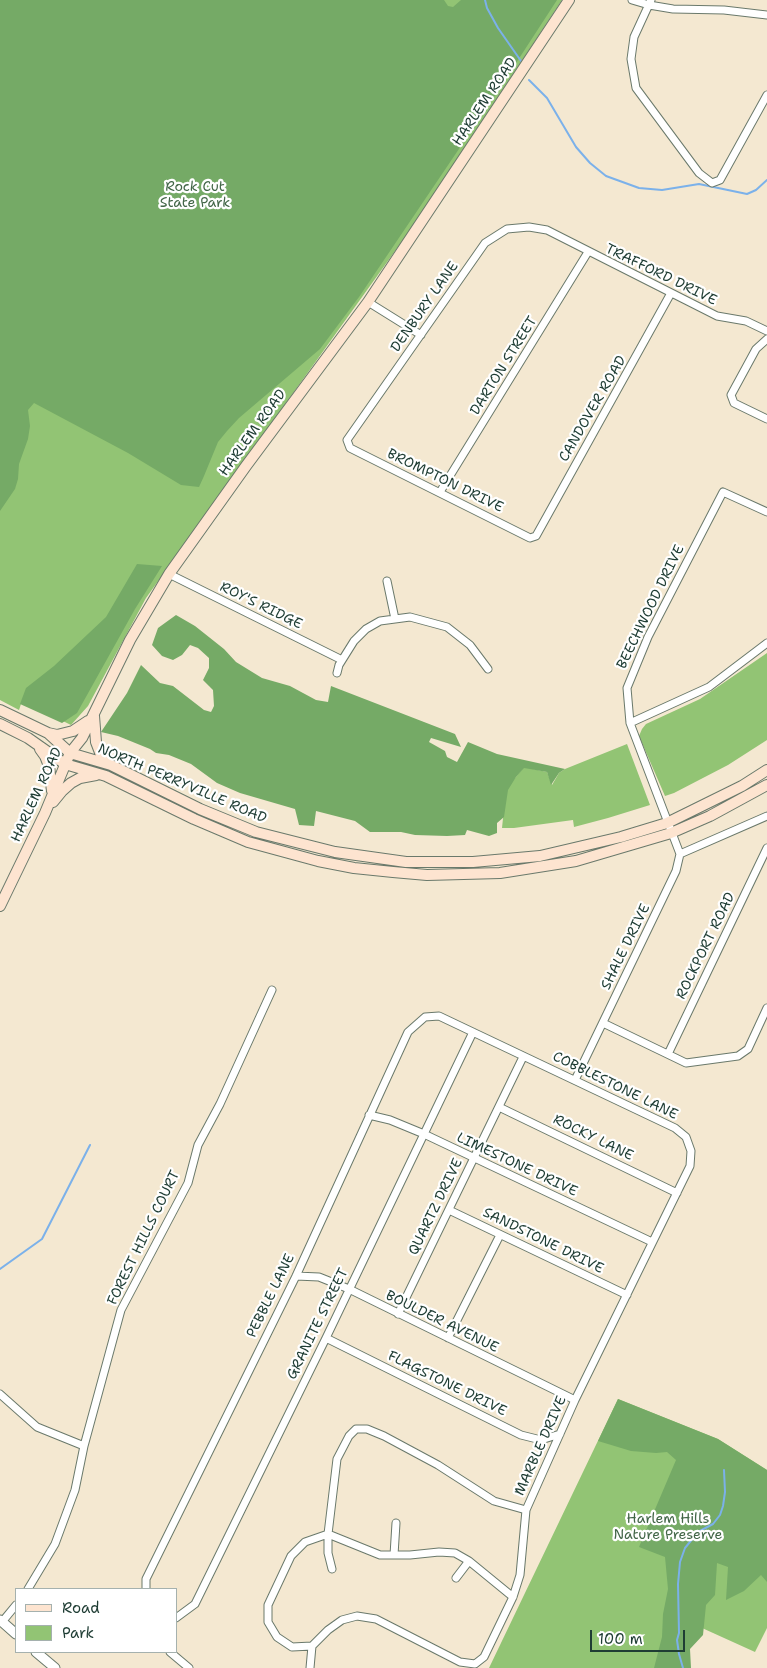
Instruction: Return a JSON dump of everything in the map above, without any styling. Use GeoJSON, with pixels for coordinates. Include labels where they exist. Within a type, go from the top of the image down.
{"type":"FeatureCollection","features":[{"type":"Feature","properties":{"kind":"main road","name":"HARLEM ROAD"},"geometry":{"type":"LineString","coordinates":[[0,906],[45,813],[70,753],[82,738],[130,640],[169,574],[246,466],[368,302],[569,0]]}},
{"type":"Feature","properties":{"kind":"main road","name":"NORTH PERRYVILLE ROAD"},"geometry":{"type":"LineString","coordinates":[[0,710],[48,733],[70,753],[111,765],[200,809],[256,832],[335,852],[406,862],[473,862],[540,856],[621,837],[667,823],[742,786],[767,770]]}},
{"type":"Feature","properties":{"kind":"main road"},"geometry":{"type":"LineString","coordinates":[[48,733],[73,732],[94,714]]}},
{"type":"Feature","properties":{"kind":"main road"},"geometry":{"type":"LineString","coordinates":[[94,714],[96,742],[101,755],[111,765]]}},
{"type":"Feature","properties":{"kind":"main road","name":"NORTH PERRYVILLE ROAD"},"geometry":{"type":"LineString","coordinates":[[0,724],[28,738],[65,764],[106,776],[194,819],[248,842],[318,861],[354,868],[393,872],[455,875],[500,873],[576,862],[671,833],[726,808],[767,785]]}},
{"type":"Feature","properties":{"kind":"main road"},"geometry":{"type":"LineString","coordinates":[[28,738],[39,747],[50,766],[52,793],[45,813]]}},
{"type":"Feature","properties":{"kind":"main road"},"geometry":{"type":"LineString","coordinates":[[45,813],[62,790],[71,783],[90,776],[106,776]]}},
{"type":"Feature","properties":{"kind":"street"},"geometry":{"type":"LineString","coordinates":[[632,0],[672,9],[724,10],[767,15]]}},
{"type":"Feature","properties":{"kind":"street"},"geometry":{"type":"LineString","coordinates":[[650,3],[634,37],[631,59],[636,88],[699,174],[712,183],[720,180],[767,95]]}},
{"type":"Feature","properties":{"kind":"street","name":"DENBURY LANE"},"geometry":{"type":"LineString","coordinates":[[347,440],[485,243],[507,229],[529,227],[547,230]]}},
{"type":"Feature","properties":{"kind":"street","name":"TRAFFORD DRIVE"},"geometry":{"type":"LineString","coordinates":[[547,230],[717,316],[746,321],[767,331]]}},
{"type":"Feature","properties":{"kind":"street","name":"DARTON STREET"},"geometry":{"type":"LineString","coordinates":[[440,492],[588,252]]}},
{"type":"Feature","properties":{"kind":"street","name":"CANDOVER ROAD"},"geometry":{"type":"LineString","coordinates":[[536,536],[671,293]]}},
{"type":"Feature","properties":{"kind":"street"},"geometry":{"type":"LineString","coordinates":[[368,302],[421,335]]}},
{"type":"Feature","properties":{"kind":"street"},"geometry":{"type":"LineString","coordinates":[[767,339],[756,349],[730,395],[734,403],[767,419]]}},
{"type":"Feature","properties":{"kind":"street","name":"BROMPTON DRIVE"},"geometry":{"type":"LineString","coordinates":[[347,440],[350,448],[530,538],[536,536]]}},
{"type":"Feature","properties":{"kind":"street","name":"BEECHWOOD DRIVE"},"geometry":{"type":"LineString","coordinates":[[667,823],[630,723],[627,688],[644,645],[684,564],[723,492],[767,512]]}},
{"type":"Feature","properties":{"kind":"street","name":"ROY'S RIDGE"},"geometry":{"type":"LineString","coordinates":[[169,574],[342,660]]}},
{"type":"Feature","properties":{"kind":"street"},"geometry":{"type":"LineString","coordinates":[[387,581],[395,619]]}},
{"type":"Feature","properties":{"kind":"street"},"geometry":{"type":"LineString","coordinates":[[337,673],[342,660],[354,641],[366,629],[380,621],[410,617],[447,627],[470,645],[488,669]]}},
{"type":"Feature","properties":{"kind":"street"},"geometry":{"type":"LineString","coordinates":[[630,723],[709,687],[767,644]]}},
{"type":"Feature","properties":{"kind":"street"},"geometry":{"type":"LineString","coordinates":[[667,823],[680,854],[767,816]]}},
{"type":"Feature","properties":{"kind":"street","name":"ROCKPORT ROAD"},"geometry":{"type":"LineString","coordinates":[[668,1054],[767,848]]}},
{"type":"Feature","properties":{"kind":"street","name":"SHALE DRIVE"},"geometry":{"type":"LineString","coordinates":[[575,1080],[676,871],[680,854]]}},
{"type":"Feature","properties":{"kind":"street","name":"FOREST HILLS COURT"},"geometry":{"type":"LineString","coordinates":[[29,1588],[56,1540],[75,1490],[84,1446],[121,1310],[188,1183],[198,1145],[220,1104],[272,990]]}},
{"type":"Feature","properties":{"kind":"street"},"geometry":{"type":"LineString","coordinates":[[603,1024],[686,1063],[738,1056],[748,1049],[767,1008]]}},
{"type":"Feature","properties":{"kind":"street","name":"COBBLESTONE LANE"},"geometry":{"type":"LineString","coordinates":[[425,1017],[439,1016],[675,1128],[686,1137],[691,1151],[690,1166],[652,1242]]}},
{"type":"Feature","properties":{"kind":"street","name":"PEBBLE LANE"},"geometry":{"type":"LineString","coordinates":[[146,1588],[146,1578],[296,1276],[408,1032],[425,1017]]}},
{"type":"Feature","properties":{"kind":"street","name":"GRANITE STREET"},"geometry":{"type":"LineString","coordinates":[[178,1617],[195,1604],[326,1338],[473,1032]]}},
{"type":"Feature","properties":{"kind":"street","name":"QUARTZ DRIVE"},"geometry":{"type":"LineString","coordinates":[[398,1314],[523,1057]]}},
{"type":"Feature","properties":{"kind":"street","name":"ROCKY LANE"},"geometry":{"type":"LineString","coordinates":[[499,1107],[677,1193]]}},
{"type":"Feature","properties":{"kind":"street","name":"LIMESTONE DRIVE"},"geometry":{"type":"LineString","coordinates":[[369,1115],[390,1120],[424,1134],[652,1242]]}},
{"type":"Feature","properties":{"kind":"street","name":"SANDSTONE DRIVE"},"geometry":{"type":"LineString","coordinates":[[449,1210],[627,1295]]}},
{"type":"Feature","properties":{"kind":"street"},"geometry":{"type":"LineString","coordinates":[[448,1338],[500,1235]]}},
{"type":"Feature","properties":{"kind":"street","name":"MARBLE DRIVE"},"geometry":{"type":"LineString","coordinates":[[312,1646],[328,1630],[342,1620],[357,1616],[376,1619],[460,1662],[475,1664],[484,1657],[513,1597],[520,1575],[526,1510],[575,1400],[652,1242]]}},
{"type":"Feature","properties":{"kind":"street","name":"BOULDER AVENUE"},"geometry":{"type":"LineString","coordinates":[[296,1276],[319,1277],[349,1289],[575,1400]]}},
{"type":"Feature","properties":{"kind":"street","name":"FLAGSTONE DRIVE"},"geometry":{"type":"LineString","coordinates":[[326,1338],[521,1435],[540,1440],[560,1434]]}},
{"type":"Feature","properties":{"kind":"street"},"geometry":{"type":"LineString","coordinates":[[0,1394],[37,1427],[84,1446]]}},
{"type":"Feature","properties":{"kind":"street"},"geometry":{"type":"LineString","coordinates":[[332,1569],[328,1553],[328,1534],[337,1459],[349,1436],[356,1429],[367,1429],[384,1436],[438,1464],[494,1501],[526,1510]]}},
{"type":"Feature","properties":{"kind":"street"},"geometry":{"type":"LineString","coordinates":[[394,1554],[396,1524]]}},
{"type":"Feature","properties":{"kind":"street"},"geometry":{"type":"LineString","coordinates":[[310,1668],[312,1646],[292,1647],[277,1637],[268,1622],[268,1605],[290,1556],[305,1542],[328,1534],[380,1555],[455,1553],[513,1597]]}},
{"type":"Feature","properties":{"kind":"street"},"geometry":{"type":"LineString","coordinates":[[456,1578],[468,1561]]}},
{"type":"Feature","properties":{"kind":"street"},"geometry":{"type":"LineString","coordinates":[[15,1606],[1,1621],[15,1633]]}},
{"type":"Feature","properties":{"kind":"street"},"geometry":{"type":"LineString","coordinates":[[37,1653],[53,1667]]}},
{"type":"Feature","properties":{"kind":"street"},"geometry":{"type":"LineString","coordinates":[[171,1653],[189,1668]]}},
{"type":"Feature","properties":{"kind":"green space","name":"Rock Cut State Park"},"geometry":{"type":"Polygon","coordinates":[[[0,0],[562,0],[413,226],[146,598],[88,706],[71,725],[22,701],[19,710],[0,700],[0,0]]]}},
{"type":"Feature","properties":{"kind":"green space","name":"Rock Cut State Park"},"geometry":{"type":"Polygon","coordinates":[[[0,0],[444,0],[448,6],[453,7],[461,0],[557,0],[359,297],[320,349],[239,418],[227,431],[218,442],[199,487],[181,485],[128,453],[34,403],[28,410],[30,426],[28,439],[19,464],[15,489],[0,511],[0,0]]]}},
{"type":"Feature","properties":{"kind":"green space"},"geometry":{"type":"Polygon","coordinates":[[[137,564],[162,566],[135,609],[77,713],[62,723],[20,704],[26,688],[54,666],[106,617],[137,564]]]}},
{"type":"Feature","properties":{"kind":"green space"},"geometry":{"type":"Polygon","coordinates":[[[176,615],[195,626],[224,649],[236,662],[262,678],[290,686],[316,700],[328,702],[331,686],[455,734],[461,747],[431,738],[429,742],[445,751],[447,757],[457,762],[468,742],[497,754],[565,769],[559,773],[551,785],[547,772],[524,768],[508,790],[504,817],[497,823],[497,833],[489,836],[467,830],[465,835],[447,836],[415,835],[401,832],[370,832],[355,821],[316,811],[314,826],[299,825],[295,809],[240,793],[217,783],[191,764],[169,755],[156,753],[118,736],[101,732],[127,693],[141,665],[160,683],[173,686],[204,710],[211,712],[214,706],[213,690],[203,680],[209,668],[209,658],[198,648],[190,645],[182,655],[173,660],[162,656],[152,645],[158,628],[176,615]]]}},
{"type":"Feature","properties":{"kind":"green space"},"geometry":{"type":"Polygon","coordinates":[[[767,653],[767,740],[728,765],[665,796],[639,736],[642,729],[646,724],[700,699],[767,653]]]}},
{"type":"Feature","properties":{"kind":"green space"},"geometry":{"type":"Polygon","coordinates":[[[627,744],[650,805],[574,827],[573,820],[502,828],[506,789],[524,767],[547,772],[552,785],[559,773],[565,769],[627,744]]]}},
{"type":"Feature","properties":{"kind":"green space","name":"Harlem Hills Nature Preserve"},"geometry":{"type":"Polygon","coordinates":[[[618,1399],[718,1439],[767,1470],[767,1628],[755,1652],[691,1623],[679,1668],[489,1668],[618,1399]]]}},
{"type":"Feature","properties":{"kind":"green space"},"geometry":{"type":"Polygon","coordinates":[[[618,1399],[718,1439],[767,1470],[767,1582],[761,1575],[744,1591],[726,1600],[728,1567],[717,1563],[715,1595],[706,1605],[703,1635],[690,1649],[691,1668],[654,1668],[662,1637],[663,1614],[668,1589],[665,1557],[639,1547],[676,1460],[667,1452],[631,1451],[598,1441],[618,1399]]]}},
{"type":"Feature","properties":{"kind":"waterway"},"geometry":{"type":"LineString","coordinates":[[485,0],[487,8],[498,28],[521,61]]}},
{"type":"Feature","properties":{"kind":"waterway"},"geometry":{"type":"LineString","coordinates":[[529,80],[547,98],[576,147],[590,163],[606,176],[639,188],[662,190],[699,184],[747,194],[756,190],[767,180]]}},
{"type":"Feature","properties":{"kind":"waterway"},"geometry":{"type":"LineString","coordinates":[[0,1269],[42,1239],[90,1145]]}},
{"type":"Feature","properties":{"kind":"waterway"},"geometry":{"type":"LineString","coordinates":[[683,1668],[677,1640],[679,1633],[678,1584],[680,1562],[685,1548],[698,1532],[713,1524],[720,1515],[725,1492],[724,1470]]}}]}
